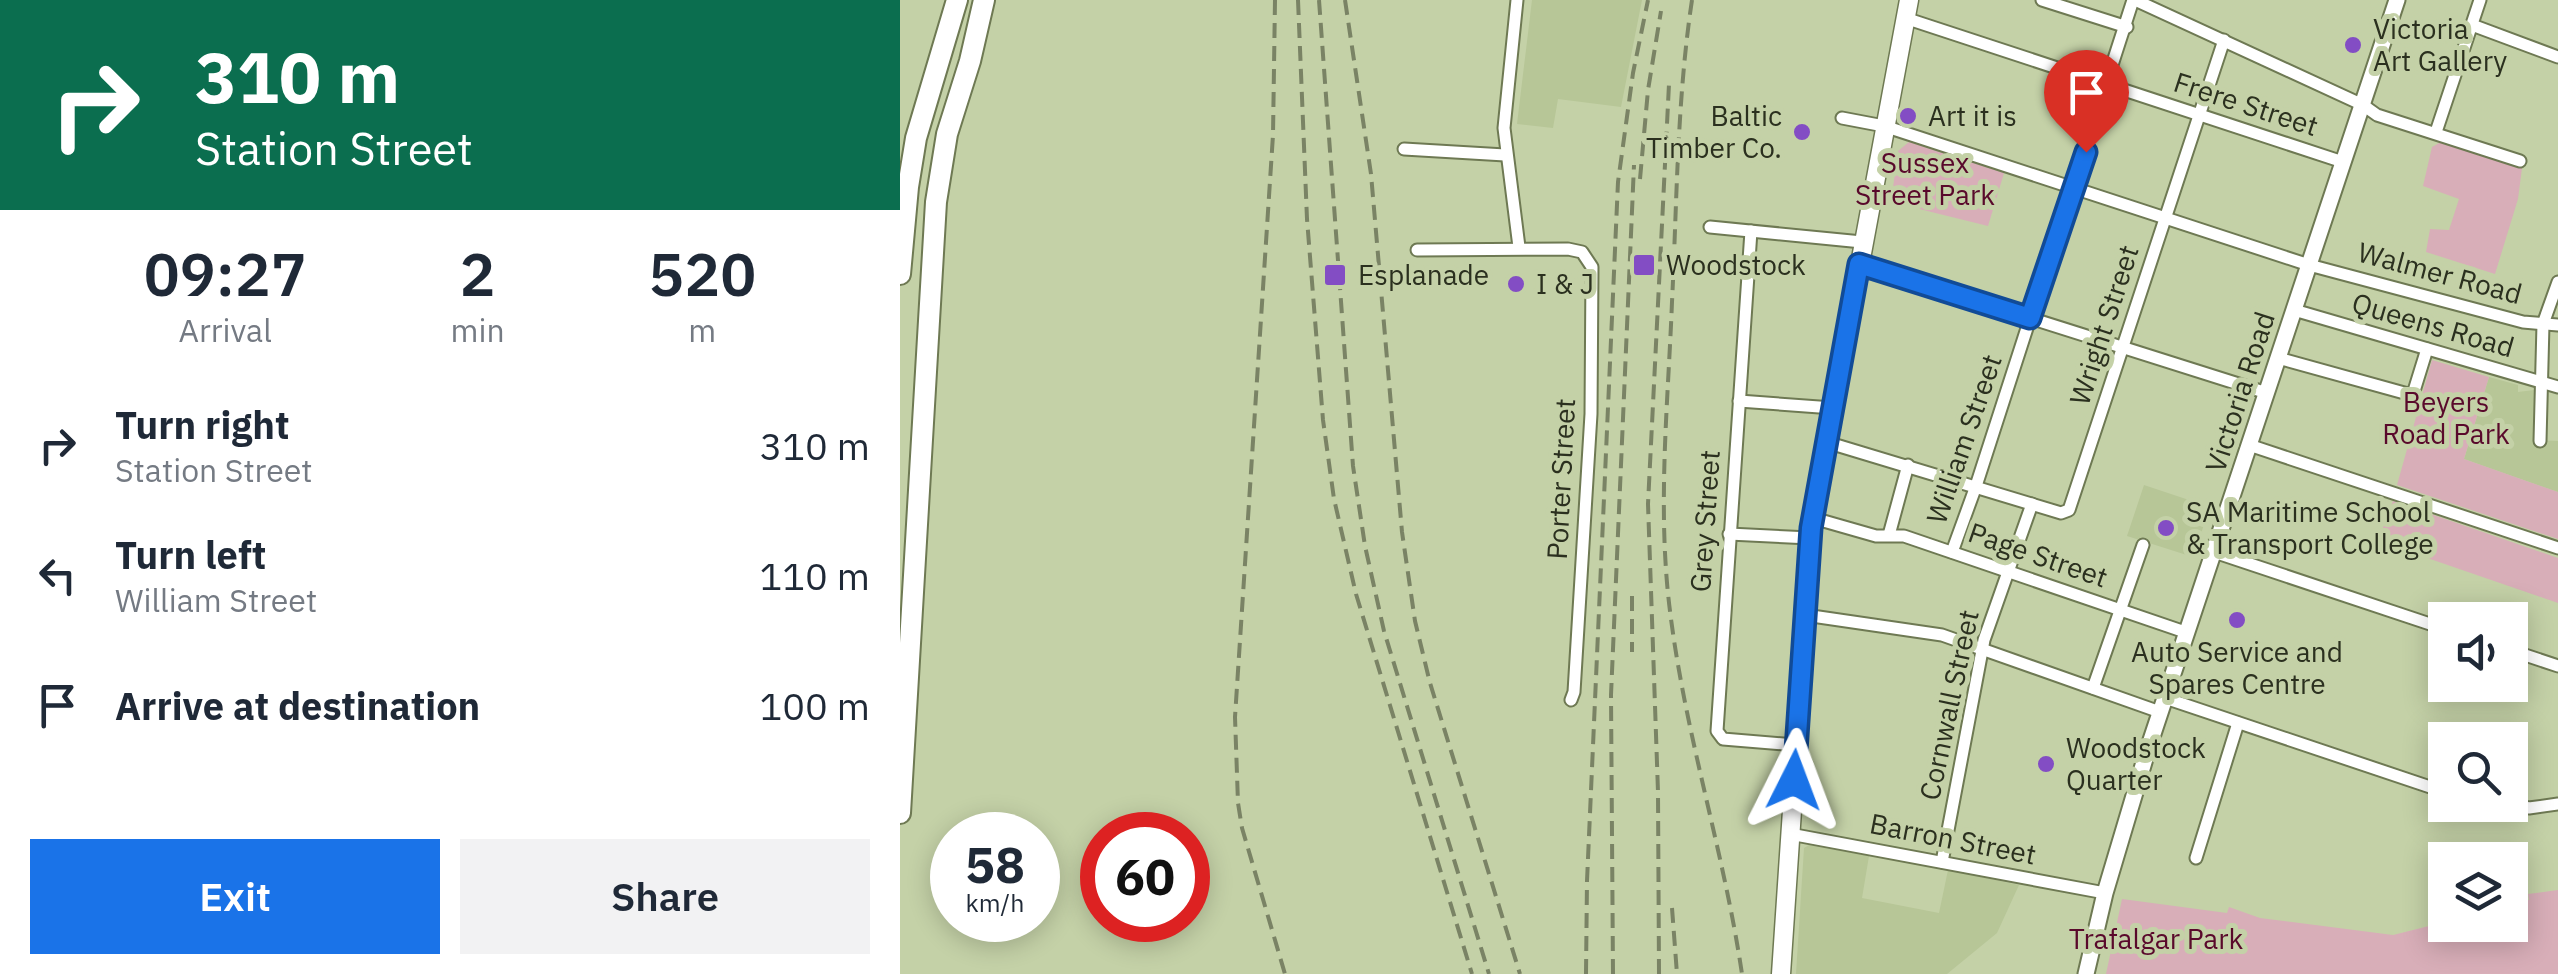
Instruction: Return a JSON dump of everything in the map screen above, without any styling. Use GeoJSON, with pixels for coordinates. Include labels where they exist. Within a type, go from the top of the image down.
{"type":"FeatureCollection","features":[{"type":"Feature","properties":{"kind":"highway"},"geometry":{"type":"LineString","coordinates":[[900,274],[916,138],[957,0]]}},
{"type":"Feature","properties":{"kind":"highway"},"geometry":{"type":"LineString","coordinates":[[900,813],[936,202],[947,134],[985,4]]}},
{"type":"Feature","properties":{"kind":"main road","name":"Victoria Road"},"geometry":{"type":"LineString","coordinates":[[2086,974],[2105,893],[2162,705],[2397,0]]}},
{"type":"Feature","properties":{"kind":"main road"},"geometry":{"type":"LineString","coordinates":[[1781,974],[1810,538],[1907,9]]}},
{"type":"Feature","properties":{"kind":"street"},"geometry":{"type":"LineString","coordinates":[[1416,250],[1519,247],[1505,155],[1504,115],[1517,0]]}},
{"type":"Feature","properties":{"kind":"street"},"geometry":{"type":"LineString","coordinates":[[2042,0],[2126,28]]}},
{"type":"Feature","properties":{"kind":"street"},"geometry":{"type":"LineString","coordinates":[[2134,0],[2377,115],[2520,162]]}},
{"type":"Feature","properties":{"kind":"street","name":"William Street"},"geometry":{"type":"LineString","coordinates":[[1952,552],[2134,0]]}},
{"type":"Feature","properties":{"kind":"street"},"geometry":{"type":"LineString","coordinates":[[2436,132],[2480,0]]}},
{"type":"Feature","properties":{"kind":"street","name":"Frere Street"},"geometry":{"type":"LineString","coordinates":[[1907,9],[2108,84],[2343,162]]}},
{"type":"Feature","properties":{"kind":"street"},"geometry":{"type":"LineString","coordinates":[[2472,25],[2558,57]]}},
{"type":"Feature","properties":{"kind":"street","name":"Wright Street"},"geometry":{"type":"LineString","coordinates":[[2032,504],[2062,513],[2068,511],[2224,40]]}},
{"type":"Feature","properties":{"kind":"street","name":"Walmer Road"},"geometry":{"type":"LineString","coordinates":[[1842,118],[1884,126],[2309,265],[2523,322],[2558,325]]}},
{"type":"Feature","properties":{"kind":"street"},"geometry":{"type":"LineString","coordinates":[[1404,149],[1505,155]]}},
{"type":"Feature","properties":{"kind":"street"},"geometry":{"type":"LineString","coordinates":[[1710,227],[1862,242]]}},
{"type":"Feature","properties":{"kind":"street","name":"Grey Street"},"geometry":{"type":"LineString","coordinates":[[1751,230],[1718,737],[1796,745]]}},
{"type":"Feature","properties":{"kind":"street","name":"Porter Street"},"geometry":{"type":"LineString","coordinates":[[1519,247],[1582,252],[1589,260],[1593,278],[1591,414],[1574,692],[1570,700]]}},
{"type":"Feature","properties":{"kind":"street"},"geometry":{"type":"LineString","coordinates":[[1859,264],[2266,393]]}},
{"type":"Feature","properties":{"kind":"street"},"geometry":{"type":"LineString","coordinates":[[2540,440],[2543,324],[2558,282]]}},
{"type":"Feature","properties":{"kind":"street","name":"Queens Road"},"geometry":{"type":"LineString","coordinates":[[2294,310],[2558,387]]}},
{"type":"Feature","properties":{"kind":"street"},"geometry":{"type":"LineString","coordinates":[[2278,358],[2406,394],[2414,390],[2427,349]]}},
{"type":"Feature","properties":{"kind":"street"},"geometry":{"type":"LineString","coordinates":[[1739,401],[1832,408]]}},
{"type":"Feature","properties":{"kind":"street"},"geometry":{"type":"LineString","coordinates":[[1826,442],[2032,504]]}},
{"type":"Feature","properties":{"kind":"street"},"geometry":{"type":"LineString","coordinates":[[2249,445],[2558,548]]}},
{"type":"Feature","properties":{"kind":"street"},"geometry":{"type":"LineString","coordinates":[[1889,535],[1908,465]]}},
{"type":"Feature","properties":{"kind":"street","name":"Cornwall Street"},"geometry":{"type":"LineString","coordinates":[[1942,862],[1982,647],[2032,504]]}},
{"type":"Feature","properties":{"kind":"street","name":"Page Street"},"geometry":{"type":"LineString","coordinates":[[1813,518],[1876,536],[1904,536],[2188,632]]}},
{"type":"Feature","properties":{"kind":"street"},"geometry":{"type":"LineString","coordinates":[[1729,534],[1810,538]]}},
{"type":"Feature","properties":{"kind":"street"},"geometry":{"type":"LineString","coordinates":[[2093,688],[2144,545]]}},
{"type":"Feature","properties":{"kind":"street"},"geometry":{"type":"LineString","coordinates":[[2214,552],[2428,623]]}},
{"type":"Feature","properties":{"kind":"street"},"geometry":{"type":"LineString","coordinates":[[1805,615],[1920,631],[1982,647],[2093,688],[2238,723],[2428,786]]}},
{"type":"Feature","properties":{"kind":"street"},"geometry":{"type":"LineString","coordinates":[[2528,656],[2558,666]]}},
{"type":"Feature","properties":{"kind":"street"},"geometry":{"type":"LineString","coordinates":[[2196,858],[2238,723]]}},
{"type":"Feature","properties":{"kind":"street"},"geometry":{"type":"LineString","coordinates":[[2528,808],[2558,804]]}},
{"type":"Feature","properties":{"kind":"street","name":"Barron Street"},"geometry":{"type":"LineString","coordinates":[[1790,834],[2105,893]]}},
{"type":"Feature","properties":{"kind":"shaded area"},"geometry":{"type":"Polygon","coordinates":[[[1532,0],[1642,0],[1621,107],[1558,99],[1553,128],[1517,124],[1532,0]]]}},
{"type":"Feature","properties":{"kind":"shaded area"},"geometry":{"type":"Polygon","coordinates":[[[2489,377],[2518,385],[2518,392],[2534,390],[2533,440],[2558,441],[2558,492],[2464,459],[2489,377]]]}},
{"type":"Feature","properties":{"kind":"shaded area","name":"SA Maritime School & Transport College"},"geometry":{"type":"Polygon","coordinates":[[[2144,485],[2210,507],[2193,557],[2127,536],[2144,485]]]}},
{"type":"Feature","properties":{"kind":"shaded area"},"geometry":{"type":"Polygon","coordinates":[[[1809,845],[1869,856],[1862,898],[1939,913],[1948,870],[2019,885],[1997,933],[1947,974],[1796,974],[1804,848],[1809,845]]]}},
{"type":"Feature","properties":{"kind":"green space","name":"Sussex Street Park"},"geometry":{"type":"Polygon","coordinates":[[[1909,142],[2004,173],[1988,226],[1891,202],[1898,151],[1909,142]]]}},
{"type":"Feature","properties":{"kind":"green space"},"geometry":{"type":"Polygon","coordinates":[[[2441,142],[2522,168],[2518,199],[2495,274],[2426,252],[2430,229],[2449,230],[2459,199],[2423,186],[2432,147],[2441,142]]]}},
{"type":"Feature","properties":{"kind":"green space","name":"Beyers Road Park"},"geometry":{"type":"Polygon","coordinates":[[[2432,360],[2489,377],[2464,459],[2558,492],[2558,539],[2397,485],[2432,360]]]}},
{"type":"Feature","properties":{"kind":"green space"},"geometry":{"type":"Polygon","coordinates":[[[2393,501],[2558,558],[2558,603],[2378,541],[2393,501]]]}},
{"type":"Feature","properties":{"kind":"green space","name":"Trafalgar Park"},"geometry":{"type":"Polygon","coordinates":[[[2558,890],[2558,974],[2106,974],[2122,899],[2227,913],[2229,907],[2260,918],[2393,935],[2428,926],[2428,942],[2528,942],[2528,894],[2558,890]]]}},
{"type":"Feature","properties":{"kind":"railway"},"geometry":{"type":"LineString","coordinates":[[1275,0],[1273,135],[1235,717],[1242,828],[1285,974]]}},
{"type":"Feature","properties":{"kind":"railway"},"geometry":{"type":"LineString","coordinates":[[1298,0],[1307,219],[1323,420],[1334,499],[1356,594],[1472,974]]}},
{"type":"Feature","properties":{"kind":"railway"},"geometry":{"type":"LineString","coordinates":[[1319,0],[1353,466],[1365,546],[1384,631],[1489,974]]}},
{"type":"Feature","properties":{"kind":"railway"},"geometry":{"type":"LineString","coordinates":[[1345,0],[1371,174],[1402,532],[1415,621],[1430,683],[1520,974]]}},
{"type":"Feature","properties":{"kind":"railway"},"geometry":{"type":"LineString","coordinates":[[1586,974],[1618,182],[1648,0]]}},
{"type":"Feature","properties":{"kind":"railway"},"geometry":{"type":"LineString","coordinates":[[1692,0],[1680,112],[1666,418],[1666,573],[1685,702],[1742,974]]}},
{"type":"Feature","properties":{"kind":"railway"},"geometry":{"type":"LineString","coordinates":[[1640,179],[1648,90],[1661,11]]}},
{"type":"Feature","properties":{"kind":"railway"},"geometry":{"type":"LineString","coordinates":[[1659,974],[1658,792],[1648,504],[1669,84]]}},
{"type":"Feature","properties":{"kind":"railway"},"geometry":{"type":"LineString","coordinates":[[1613,974],[1611,695],[1634,165]]}},
{"type":"Feature","properties":{"kind":"railway"},"geometry":{"type":"LineString","coordinates":[[1632,596],[1632,652]]}},
{"type":"Feature","properties":{"kind":"railway"},"geometry":{"type":"LineString","coordinates":[[1672,908],[1677,974]]}},
{"type":"Feature","properties":{"kind":"place","name":"Victoria Art Gallery"},"geometry":{"type":"Point","coordinates":[2353,45]}},
{"type":"Feature","properties":{"kind":"place","name":"Art it is"},"geometry":{"type":"Point","coordinates":[1908,116]}},
{"type":"Feature","properties":{"kind":"place","name":"Baltic Timber Co."},"geometry":{"type":"Point","coordinates":[1802,132]}},
{"type":"Feature","properties":{"kind":"place","name":"Woodstock"},"geometry":{"type":"Point","coordinates":[1644,265]}},
{"type":"Feature","properties":{"kind":"place","name":"Esplanade"},"geometry":{"type":"Point","coordinates":[1335,275]}},
{"type":"Feature","properties":{"kind":"place","name":"I & J"},"geometry":{"type":"Point","coordinates":[1516,284]}},
{"type":"Feature","properties":{"kind":"place","name":"SA Maritime School & Transport College"},"geometry":{"type":"Point","coordinates":[2166,528]}},
{"type":"Feature","properties":{"kind":"place","name":"Auto Service and Spares Centre"},"geometry":{"type":"Point","coordinates":[2237,620]}},
{"type":"Feature","properties":{"kind":"place","name":"Woodstock Quarter"},"geometry":{"type":"Point","coordinates":[2046,764]}},
{"type":"Feature","properties":{"kind":"route"},"geometry":{"type":"LineString","coordinates":[[1794,780],[1811,528],[1859,264],[2030,318],[2086,152]]}}]}
